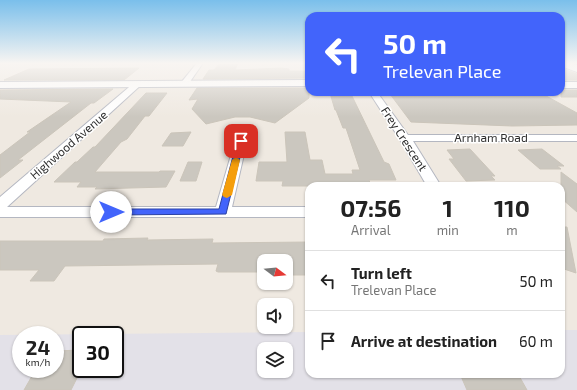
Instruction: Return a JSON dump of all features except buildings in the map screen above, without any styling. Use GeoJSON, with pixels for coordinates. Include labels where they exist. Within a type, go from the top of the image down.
{"type":"FeatureCollection","features":[{"type":"Feature","properties":{"kind":"main road"},"geometry":{"type":"LineString","coordinates":[[0,85],[305,83]]}},
{"type":"Feature","properties":{"kind":"main road"},"geometry":{"type":"LineString","coordinates":[[565,85],[577,85]]}},
{"type":"Feature","properties":{"kind":"street","name":"Highwood Avenue"},"geometry":{"type":"LineString","coordinates":[[0,205],[138,84]]}},
{"type":"Feature","properties":{"kind":"street","name":"Frey Crescent"},"geometry":{"type":"LineString","coordinates":[[376,96],[405,138],[432,182]]}},
{"type":"Feature","properties":{"kind":"street","name":"Arnham Road"},"geometry":{"type":"LineString","coordinates":[[405,138],[574,140]]}},
{"type":"Feature","properties":{"kind":"street"},"geometry":{"type":"LineString","coordinates":[[223,212],[241,141]]}},
{"type":"Feature","properties":{"kind":"street"},"geometry":{"type":"LineString","coordinates":[[0,212],[305,212]]}},
{"type":"Feature","properties":{"kind":"shaded area"},"geometry":{"type":"Polygon","coordinates":[[[565,330],[577,330],[577,390],[0,390],[0,335],[12,335],[12,378],[64,378],[64,334],[72,334],[72,378],[124,378],[124,334],[257,333],[257,334],[293,334],[293,332],[305,332],[305,378],[565,378],[565,330]]]}},
{"type":"Feature","properties":{"kind":"slow traffic"},"geometry":{"type":"LineString","coordinates":[[227,195],[236,160]]}},
{"type":"Feature","properties":{"kind":"route"},"geometry":{"type":"LineString","coordinates":[[111,212],[223,212],[241,141]]}}]}
